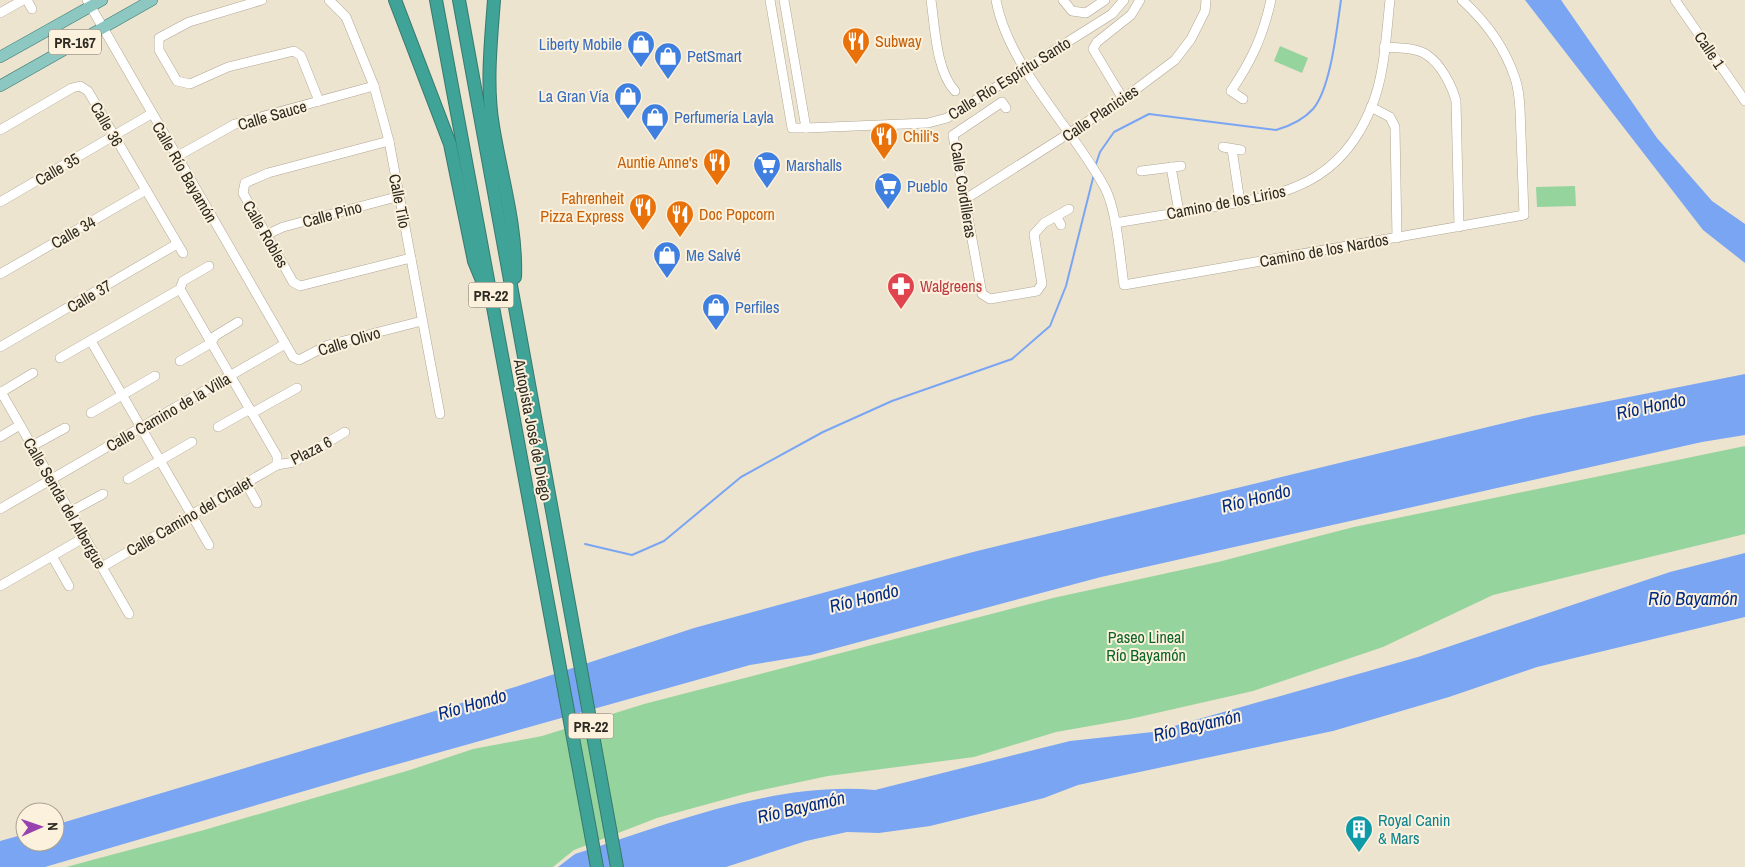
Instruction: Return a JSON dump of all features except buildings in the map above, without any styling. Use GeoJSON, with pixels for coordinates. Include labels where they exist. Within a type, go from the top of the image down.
{"type":"FeatureCollection","features":[{"type":"Feature","properties":{"kind":"highway","name":"Autopista José de Diego"},"geometry":{"type":"LineString","coordinates":[[436,0],[597,867]]}},
{"type":"Feature","properties":{"kind":"highway"},"geometry":{"type":"LineString","coordinates":[[444,0],[540,521],[546,588]]}},
{"type":"Feature","properties":{"kind":"highway"},"geometry":{"type":"LineString","coordinates":[[451,0],[506,302],[522,343]]}},
{"type":"Feature","properties":{"kind":"highway","name":"Autopista José de Diego"},"geometry":{"type":"LineString","coordinates":[[459,0],[617,867]]}},
{"type":"Feature","properties":{"kind":"highway"},"geometry":{"type":"LineString","coordinates":[[494,0],[490,46],[491,106],[516,248],[514,299]]}},
{"type":"Feature","properties":{"kind":"highway"},"geometry":{"type":"LineString","coordinates":[[395,2],[450,144],[474,261],[492,305]]}},
{"type":"Feature","properties":{"kind":"main road","name":"PR-167"},"geometry":{"type":"LineString","coordinates":[[0,57],[88,4],[102,0]]}},
{"type":"Feature","properties":{"kind":"main road","name":"PR-167"},"geometry":{"type":"LineString","coordinates":[[0,86],[101,27],[152,0]]}},
{"type":"Feature","properties":{"kind":"street"},"geometry":{"type":"LineString","coordinates":[[0,13],[23,0]]}},
{"type":"Feature","properties":{"kind":"street"},"geometry":{"type":"LineString","coordinates":[[27,0],[32,9]]}},
{"type":"Feature","properties":{"kind":"street"},"geometry":{"type":"LineString","coordinates":[[262,0],[189,22],[160,38],[159,50],[177,81],[190,84],[228,67],[294,50],[301,56],[319,101]]}},
{"type":"Feature","properties":{"kind":"street","name":"Calle Tilo"},"geometry":{"type":"LineString","coordinates":[[329,0],[346,17],[374,86],[389,141],[440,414]]}},
{"type":"Feature","properties":{"kind":"street","name":"Calle Río Espíritu Santo"},"geometry":{"type":"LineString","coordinates":[[770,0],[792,128],[928,123],[947,118],[1112,14],[1124,0]]}},
{"type":"Feature","properties":{"kind":"street"},"geometry":{"type":"LineString","coordinates":[[784,0],[806,128]]}},
{"type":"Feature","properties":{"kind":"street"},"geometry":{"type":"LineString","coordinates":[[930,0],[942,68],[948,83],[955,91]]}},
{"type":"Feature","properties":{"kind":"street"},"geometry":{"type":"LineString","coordinates":[[996,0],[1000,22],[1026,68],[1106,189],[1115,223]]}},
{"type":"Feature","properties":{"kind":"street"},"geometry":{"type":"LineString","coordinates":[[1063,0],[1072,11],[1086,12],[1105,0]]}},
{"type":"Feature","properties":{"kind":"street"},"geometry":{"type":"LineString","coordinates":[[1123,99],[1093,49],[1096,42],[1131,16],[1140,0]]}},
{"type":"Feature","properties":{"kind":"street","name":"Calle Planicies"},"geometry":{"type":"LineString","coordinates":[[964,200],[1069,135],[1123,99],[1175,60],[1192,39],[1205,11],[1206,0]]}},
{"type":"Feature","properties":{"kind":"street"},"geometry":{"type":"LineString","coordinates":[[1243,99],[1232,90],[1252,59],[1265,28],[1271,0]]}},
{"type":"Feature","properties":{"kind":"street","name":"Camino de los Lirios"},"geometry":{"type":"LineString","coordinates":[[1115,223],[1240,202],[1285,192],[1302,186],[1318,175],[1349,146],[1372,107],[1384,47],[1390,0]]}},
{"type":"Feature","properties":{"kind":"street","name":"Camino de los Nardos"},"geometry":{"type":"LineString","coordinates":[[1115,223],[1124,285],[1524,216],[1520,104],[1515,79],[1504,52],[1476,13],[1462,0]]}},
{"type":"Feature","properties":{"kind":"street","name":"Calle 1"},"geometry":{"type":"LineString","coordinates":[[1675,0],[1745,100]]}},
{"type":"Feature","properties":{"kind":"street","name":"Calle Río Bayamón"},"geometry":{"type":"LineString","coordinates":[[88,4],[285,344]]}},
{"type":"Feature","properties":{"kind":"street"},"geometry":{"type":"LineString","coordinates":[[1384,47],[1417,51],[1427,55],[1450,84],[1456,101],[1459,227]]}},
{"type":"Feature","properties":{"kind":"street","name":"Calle 36"},"geometry":{"type":"LineString","coordinates":[[0,130],[72,88],[80,86],[88,91],[183,253]]}},
{"type":"Feature","properties":{"kind":"street","name":"Calle Sauce"},"geometry":{"type":"LineString","coordinates":[[176,157],[235,124],[374,86]]}},
{"type":"Feature","properties":{"kind":"street","name":"Calle Cordilleras"},"geometry":{"type":"LineString","coordinates":[[1006,108],[1002,102],[953,135],[982,294],[990,299],[1037,291],[1042,284],[1034,234],[1044,223],[1056,216]]}},
{"type":"Feature","properties":{"kind":"street"},"geometry":{"type":"LineString","coordinates":[[1372,107],[1390,117],[1395,127],[1397,238]]}},
{"type":"Feature","properties":{"kind":"street","name":"Calle 35"},"geometry":{"type":"LineString","coordinates":[[0,202],[151,114]]}},
{"type":"Feature","properties":{"kind":"street","name":"Calle Robles"},"geometry":{"type":"LineString","coordinates":[[389,141],[268,173],[245,183],[243,193],[293,282],[300,286],[411,258]]}},
{"type":"Feature","properties":{"kind":"street"},"geometry":{"type":"LineString","coordinates":[[1232,149],[1240,202]]}},
{"type":"Feature","properties":{"kind":"street"},"geometry":{"type":"LineString","coordinates":[[1141,171],[1176,166],[1179,212]]}},
{"type":"Feature","properties":{"kind":"street","name":"Calle 34"},"geometry":{"type":"LineString","coordinates":[[0,274],[146,190]]}},
{"type":"Feature","properties":{"kind":"street","name":"Calle Pino"},"geometry":{"type":"LineString","coordinates":[[266,235],[283,227],[400,196]]}},
{"type":"Feature","properties":{"kind":"street"},"geometry":{"type":"LineString","coordinates":[[1061,226],[1056,216],[1068,209]]}},
{"type":"Feature","properties":{"kind":"street","name":"Calle 37"},"geometry":{"type":"LineString","coordinates":[[0,347],[177,244]]}},
{"type":"Feature","properties":{"kind":"street"},"geometry":{"type":"LineString","coordinates":[[60,358],[180,288],[184,281],[209,266]]}},
{"type":"Feature","properties":{"kind":"street"},"geometry":{"type":"LineString","coordinates":[[180,288],[277,456],[276,465]]}},
{"type":"Feature","properties":{"kind":"street","name":"Calle Olivo"},"geometry":{"type":"LineString","coordinates":[[285,344],[292,357],[299,360],[328,344],[422,320]]}},
{"type":"Feature","properties":{"kind":"street"},"geometry":{"type":"LineString","coordinates":[[180,361],[211,343],[215,336],[238,322]]}},
{"type":"Feature","properties":{"kind":"street"},"geometry":{"type":"LineString","coordinates":[[91,340],[208,545]]}},
{"type":"Feature","properties":{"kind":"street","name":"Calle Camino de la Villa"},"geometry":{"type":"LineString","coordinates":[[0,509],[285,344]]}},
{"type":"Feature","properties":{"kind":"street"},"geometry":{"type":"LineString","coordinates":[[0,392],[34,374]]}},
{"type":"Feature","properties":{"kind":"street"},"geometry":{"type":"LineString","coordinates":[[91,412],[155,376]]}},
{"type":"Feature","properties":{"kind":"street"},"geometry":{"type":"LineString","coordinates":[[218,427],[297,388]]}},
{"type":"Feature","properties":{"kind":"street","name":"Calle Senda del Albergue"},"geometry":{"type":"LineString","coordinates":[[0,392],[129,614]]}},
{"type":"Feature","properties":{"kind":"street"},"geometry":{"type":"LineString","coordinates":[[0,437],[20,425]]}},
{"type":"Feature","properties":{"kind":"street"},"geometry":{"type":"LineString","coordinates":[[32,446],[64,428]]}},
{"type":"Feature","properties":{"kind":"street","name":"Plaza 6"},"geometry":{"type":"LineString","coordinates":[[276,465],[294,462],[345,432]]}},
{"type":"Feature","properties":{"kind":"street"},"geometry":{"type":"LineString","coordinates":[[128,479],[192,442]]}},
{"type":"Feature","properties":{"kind":"street","name":"Calle Camino del Chalet"},"geometry":{"type":"LineString","coordinates":[[102,566],[276,465]]}},
{"type":"Feature","properties":{"kind":"street"},"geometry":{"type":"LineString","coordinates":[[246,484],[257,503]]}},
{"type":"Feature","properties":{"kind":"street"},"geometry":{"type":"LineString","coordinates":[[70,512],[102,494]]}},
{"type":"Feature","properties":{"kind":"street"},"geometry":{"type":"LineString","coordinates":[[0,585],[85,537]]}},
{"type":"Feature","properties":{"kind":"street"},"geometry":{"type":"LineString","coordinates":[[52,556],[69,586]]}},
{"type":"Feature","properties":{"kind":"green space"},"geometry":{"type":"Polygon","coordinates":[[[1280,46],[1308,58],[1302,73],[1274,61],[1280,46]]]}},
{"type":"Feature","properties":{"kind":"green space"},"geometry":{"type":"Polygon","coordinates":[[[1575,186],[1576,206],[1537,207],[1536,187],[1575,186]]]}},
{"type":"Feature","properties":{"kind":"green space","name":"Paseo Lineal Río Bayamón"},"geometry":{"type":"Polygon","coordinates":[[[1745,446],[1745,534],[1493,595],[1383,647],[1253,691],[1130,719],[1056,732],[974,757],[828,776],[748,793],[657,818],[574,850],[553,867],[66,867],[204,830],[410,770],[473,749],[542,736],[644,704],[1053,598],[1218,562],[1354,527],[1745,446]]]}},
{"type":"Feature","properties":{"kind":"water"},"geometry":{"type":"Polygon","coordinates":[[[1525,0],[1561,0],[1657,138],[1712,201],[1745,224],[1745,263],[1703,230],[1525,0]]]}},
{"type":"Feature","properties":{"kind":"water","name":"Río Hondo"},"geometry":{"type":"Polygon","coordinates":[[[1745,374],[1745,435],[1702,442],[1101,577],[811,655],[750,665],[366,773],[45,867],[0,867],[0,841],[15,837],[15,852],[65,852],[65,822],[515,687],[694,628],[973,552],[1533,416],[1745,374]]]}},
{"type":"Feature","properties":{"kind":"water","name":"Río Bayamón"},"geometry":{"type":"Polygon","coordinates":[[[1745,553],[1745,617],[1537,667],[1449,697],[1333,731],[1078,785],[1044,798],[930,826],[879,833],[847,832],[806,841],[726,867],[558,867],[575,854],[685,818],[761,798],[837,789],[875,790],[1070,741],[1153,732],[1418,657],[1670,572],[1745,553]]]}},
{"type":"Feature","properties":{"kind":"waterway"},"geometry":{"type":"LineString","coordinates":[[1095,167],[1100,152],[1114,132],[1149,114],[1276,130],[1301,119],[1313,109],[1324,87],[1332,57],[1341,0]]}},
{"type":"Feature","properties":{"kind":"waterway"},"geometry":{"type":"LineString","coordinates":[[585,544],[632,555],[664,541],[741,477],[823,432],[892,401],[1012,359],[1050,326],[1066,286],[1094,174]]}},
{"type":"Feature","properties":{"kind":"place","name":"Subway"},"geometry":{"type":"Point","coordinates":[856,65]}},
{"type":"Feature","properties":{"kind":"place","name":"Liberty Mobile"},"geometry":{"type":"Point","coordinates":[641,68]}},
{"type":"Feature","properties":{"kind":"place","name":"PetSmart"},"geometry":{"type":"Point","coordinates":[668,80]}},
{"type":"Feature","properties":{"kind":"place","name":"La Gran Vía"},"geometry":{"type":"Point","coordinates":[628,120]}},
{"type":"Feature","properties":{"kind":"place","name":"Perfumería Layla"},"geometry":{"type":"Point","coordinates":[655,141]}},
{"type":"Feature","properties":{"kind":"place","name":"Chili's"},"geometry":{"type":"Point","coordinates":[884,160]}},
{"type":"Feature","properties":{"kind":"place","name":"Auntie Anne's"},"geometry":{"type":"Point","coordinates":[717,186]}},
{"type":"Feature","properties":{"kind":"place","name":"Marshalls"},"geometry":{"type":"Point","coordinates":[767,189]}},
{"type":"Feature","properties":{"kind":"place","name":"Pueblo"},"geometry":{"type":"Point","coordinates":[888,210]}},
{"type":"Feature","properties":{"kind":"place","name":"Fahrenheit Pizza Express"},"geometry":{"type":"Point","coordinates":[643,231]}},
{"type":"Feature","properties":{"kind":"place","name":"Doc Popcorn"},"geometry":{"type":"Point","coordinates":[680,238]}},
{"type":"Feature","properties":{"kind":"place","name":"Me Salvé"},"geometry":{"type":"Point","coordinates":[667,279]}},
{"type":"Feature","properties":{"kind":"place","name":"Walgreens"},"geometry":{"type":"Point","coordinates":[901,310]}},
{"type":"Feature","properties":{"kind":"place","name":"Perfiles"},"geometry":{"type":"Point","coordinates":[716,331]}},
{"type":"Feature","properties":{"kind":"place","name":"Royal Canin & Mars"},"geometry":{"type":"Point","coordinates":[1359,853]}}]}
